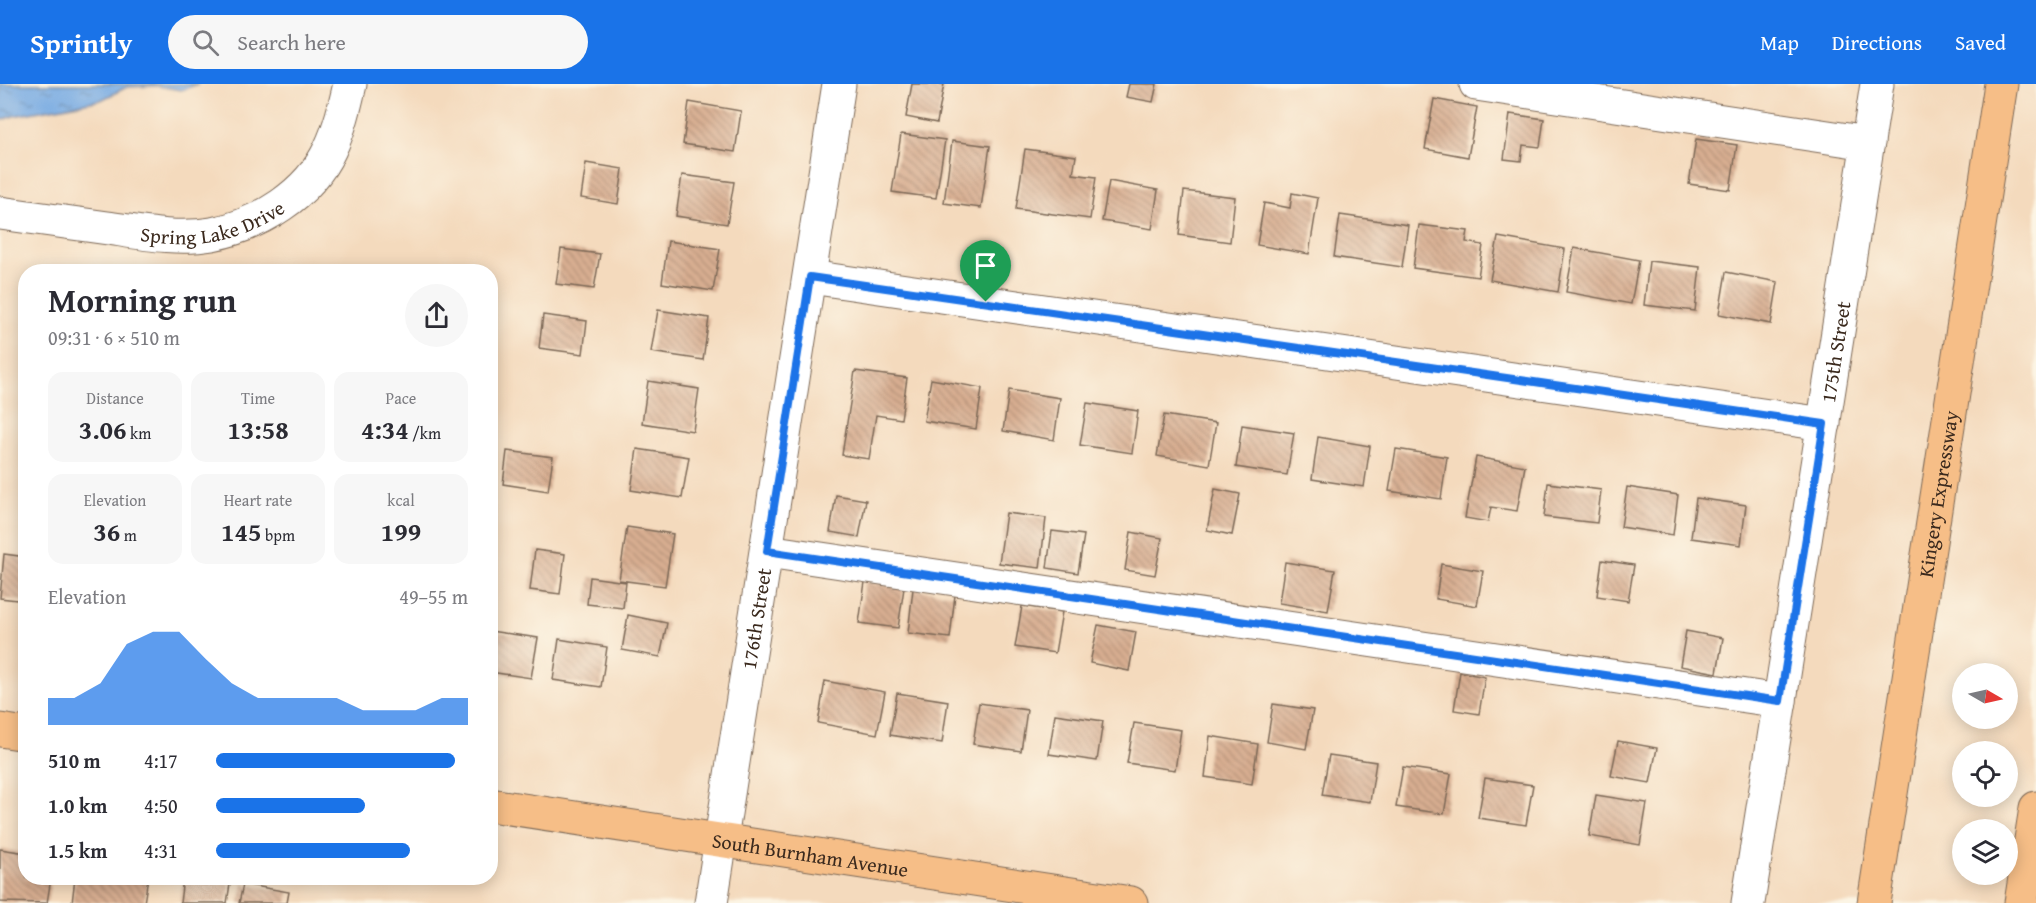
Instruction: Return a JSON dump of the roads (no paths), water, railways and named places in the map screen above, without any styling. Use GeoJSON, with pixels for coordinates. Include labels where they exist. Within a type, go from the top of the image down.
{"type":"FeatureCollection","features":[{"type":"Feature","properties":{"kind":"main road","name":"Kingery Expressway"},"geometry":{"type":"LineString","coordinates":[[1874,903],[2001,84]]}},
{"type":"Feature","properties":{"kind":"main road"},"geometry":{"type":"LineString","coordinates":[[0,730],[18,733]]}},
{"type":"Feature","properties":{"kind":"main road","name":"South Burnham Avenue"},"geometry":{"type":"LineString","coordinates":[[498,806],[1131,903]]}},
{"type":"Feature","properties":{"kind":"main road"},"geometry":{"type":"LineString","coordinates":[[2021,903],[2036,808]]}},
{"type":"Feature","properties":{"kind":"street","name":"Spring Lake Drive"},"geometry":{"type":"LineString","coordinates":[[0,213],[144,234],[181,236],[212,234],[238,226],[267,214],[291,198],[314,175],[329,150],[343,115],[350,84]]}},
{"type":"Feature","properties":{"kind":"street","name":"176th Street"},"geometry":{"type":"LineString","coordinates":[[711,903],[839,84]]}},
{"type":"Feature","properties":{"kind":"street"},"geometry":{"type":"LineString","coordinates":[[1476,84],[1868,143]]}},
{"type":"Feature","properties":{"kind":"street","name":"175th Street"},"geometry":{"type":"LineString","coordinates":[[1748,903],[1877,84]]}},
{"type":"Feature","properties":{"kind":"street"},"geometry":{"type":"LineString","coordinates":[[810,277],[1824,424]]}},
{"type":"Feature","properties":{"kind":"street"},"geometry":{"type":"LineString","coordinates":[[767,551],[1780,701]]}},
{"type":"Feature","properties":{"kind":"water"},"geometry":{"type":"Polygon","coordinates":[[[0,84],[199,84],[181,90],[158,86],[127,87],[101,100],[13,116],[0,121],[0,84]]]}}]}
